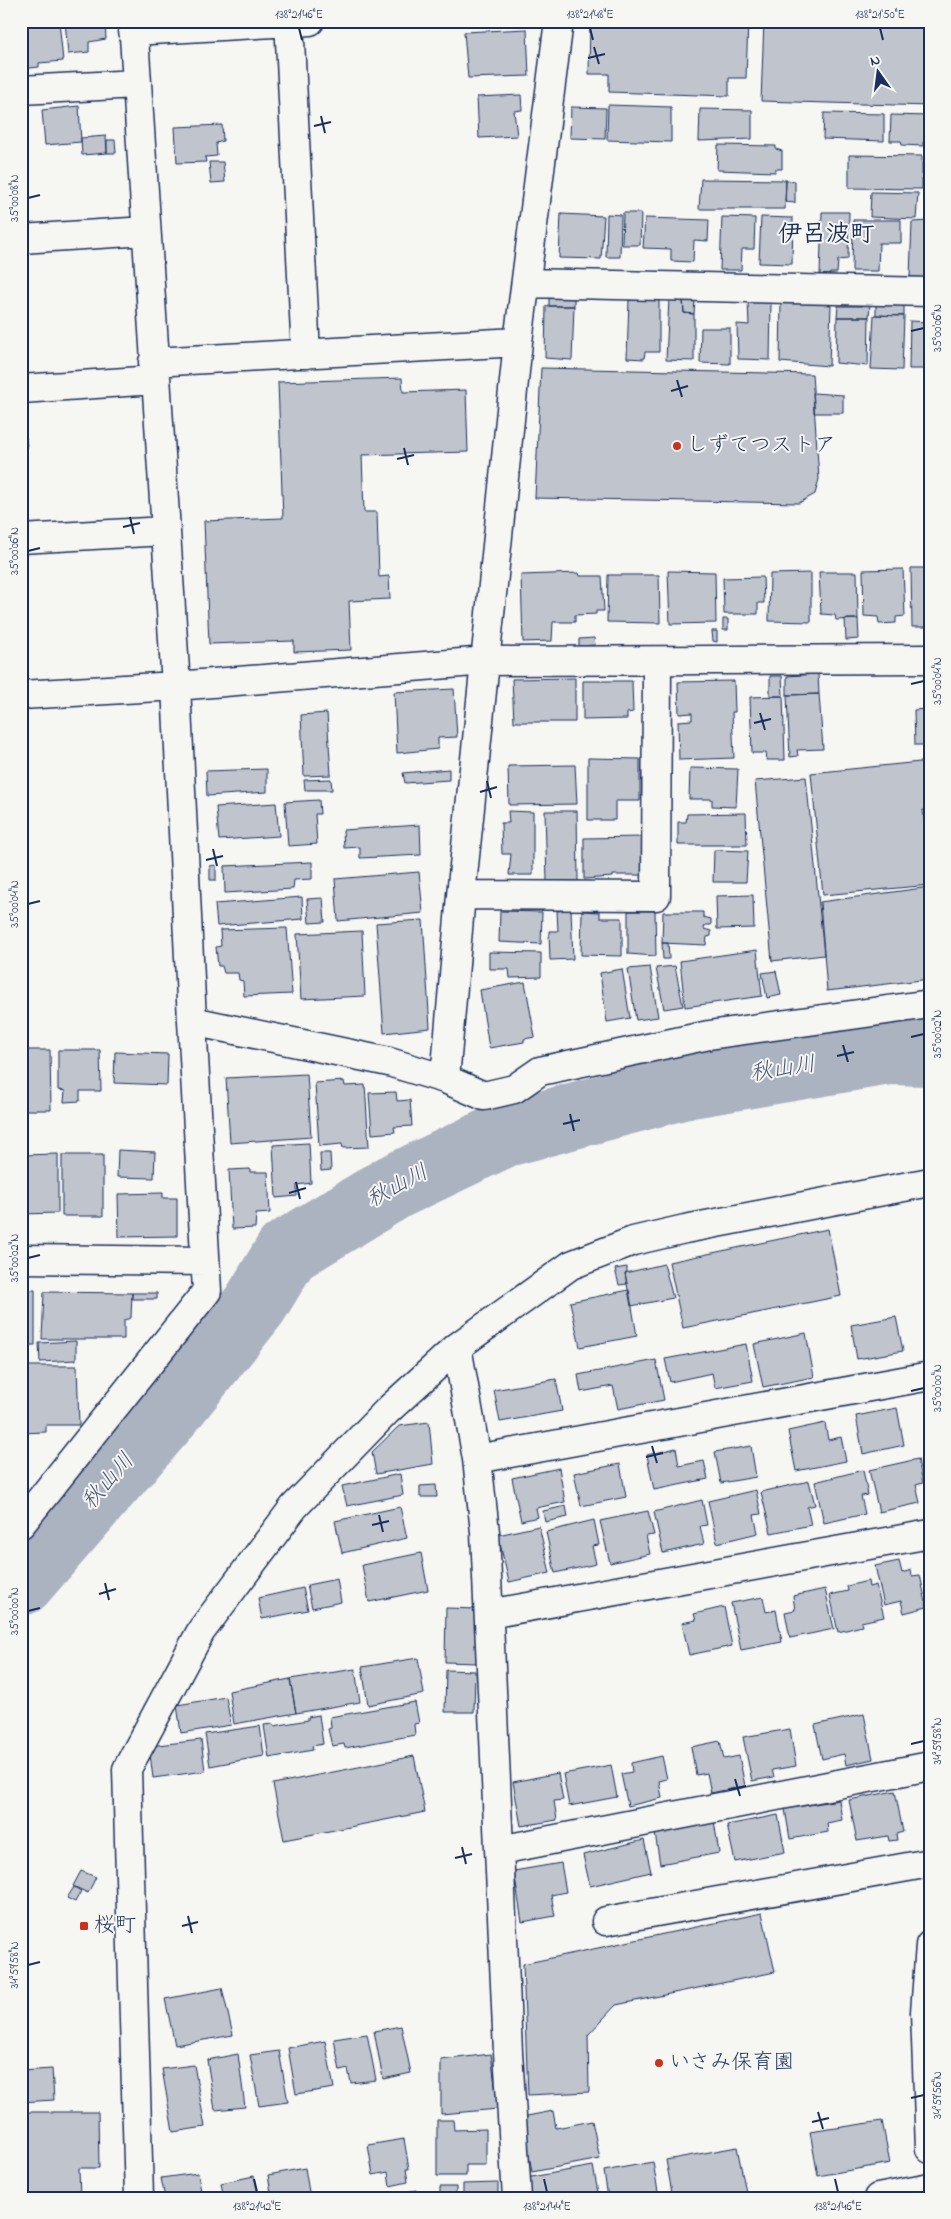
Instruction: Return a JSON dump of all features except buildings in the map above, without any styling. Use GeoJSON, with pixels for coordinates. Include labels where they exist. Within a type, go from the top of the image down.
{"type":"FeatureCollection","features":[{"type":"Feature","properties":{"kind":"street"},"geometry":{"type":"LineString","coordinates":[[445,1079],[461,895],[518,342],[559,21]]}},
{"type":"Feature","properties":{"kind":"street"},"geometry":{"type":"LineString","coordinates":[[21,1524],[206,1290],[176,686],[133,26],[296,22],[306,354]]}},
{"type":"Feature","properties":{"kind":"street"},"geometry":{"type":"LineString","coordinates":[[21,90],[137,84]]}},
{"type":"Feature","properties":{"kind":"street"},"geometry":{"type":"LineString","coordinates":[[21,239],[146,230]]}},
{"type":"Feature","properties":{"kind":"street"},"geometry":{"type":"LineString","coordinates":[[526,284],[930,292]]}},
{"type":"Feature","properties":{"kind":"street"},"geometry":{"type":"LineString","coordinates":[[21,389],[154,371],[306,354],[518,342]]}},
{"type":"Feature","properties":{"kind":"street"},"geometry":{"type":"LineString","coordinates":[[21,539],[165,531]]}},
{"type":"Feature","properties":{"kind":"street"},"geometry":{"type":"LineString","coordinates":[[21,695],[176,686],[486,661],[930,659]]}},
{"type":"Feature","properties":{"kind":"street"},"geometry":{"type":"LineString","coordinates":[[461,895],[656,896],[657,660]]}},
{"type":"Feature","properties":{"kind":"street"},"geometry":{"type":"LineString","coordinates":[[192,1021],[389,1062],[445,1079],[484,1096],[514,1089],[540,1071],[681,1041],[930,1004]]}},
{"type":"Feature","properties":{"kind":"street"},"geometry":{"type":"LineString","coordinates":[[139,2198],[127,1769],[201,1631],[294,1507],[387,1411],[457,1347],[571,1264],[633,1241],[685,1229],[930,1182]]}},
{"type":"Feature","properties":{"kind":"street"},"geometry":{"type":"LineString","coordinates":[[21,1260],[205,1261]]}},
{"type":"Feature","properties":{"kind":"street"},"geometry":{"type":"LineString","coordinates":[[457,1347],[477,1459],[484,1532],[508,2052],[517,2198]]}},
{"type":"Feature","properties":{"kind":"street"},"geometry":{"type":"LineString","coordinates":[[477,1459],[930,1376]]}},
{"type":"Feature","properties":{"kind":"street"},"geometry":{"type":"LineString","coordinates":[[489,1614],[930,1534]]}},
{"type":"Feature","properties":{"kind":"street"},"geometry":{"type":"LineString","coordinates":[[500,1850],[930,1766]]}},
{"type":"Feature","properties":{"kind":"street"},"geometry":{"type":"LineString","coordinates":[[606,1921],[930,1863]]}},
{"type":"Feature","properties":{"kind":"street"},"geometry":{"type":"LineString","coordinates":[[930,1945],[924,2012],[930,2150]]}},
{"type":"Feature","properties":{"kind":"street"},"geometry":{"type":"LineString","coordinates":[[878,2198],[930,2188]]}},
{"type":"Feature","properties":{"kind":"waterway","name":"秋山川"},"geometry":{"type":"LineString","coordinates":[[21,1583],[163,1420],[255,1305],[287,1252],[394,1187],[505,1134],[685,1086],[889,1052],[930,1053]]}},
{"type":"Feature","properties":{"kind":"place","name":"しずてつストア"},"geometry":{"type":"Point","coordinates":[677,446]}},
{"type":"Feature","properties":{"kind":"place","name":"桜町"},"geometry":{"type":"Point","coordinates":[84,1926]}},
{"type":"Feature","properties":{"kind":"place","name":"いさみ保育園"},"geometry":{"type":"Point","coordinates":[659,2063]}},
{"type":"Feature","properties":{"kind":"district","name":"伊呂波町"},"geometry":{"type":"Point","coordinates":[826,235]}}]}
